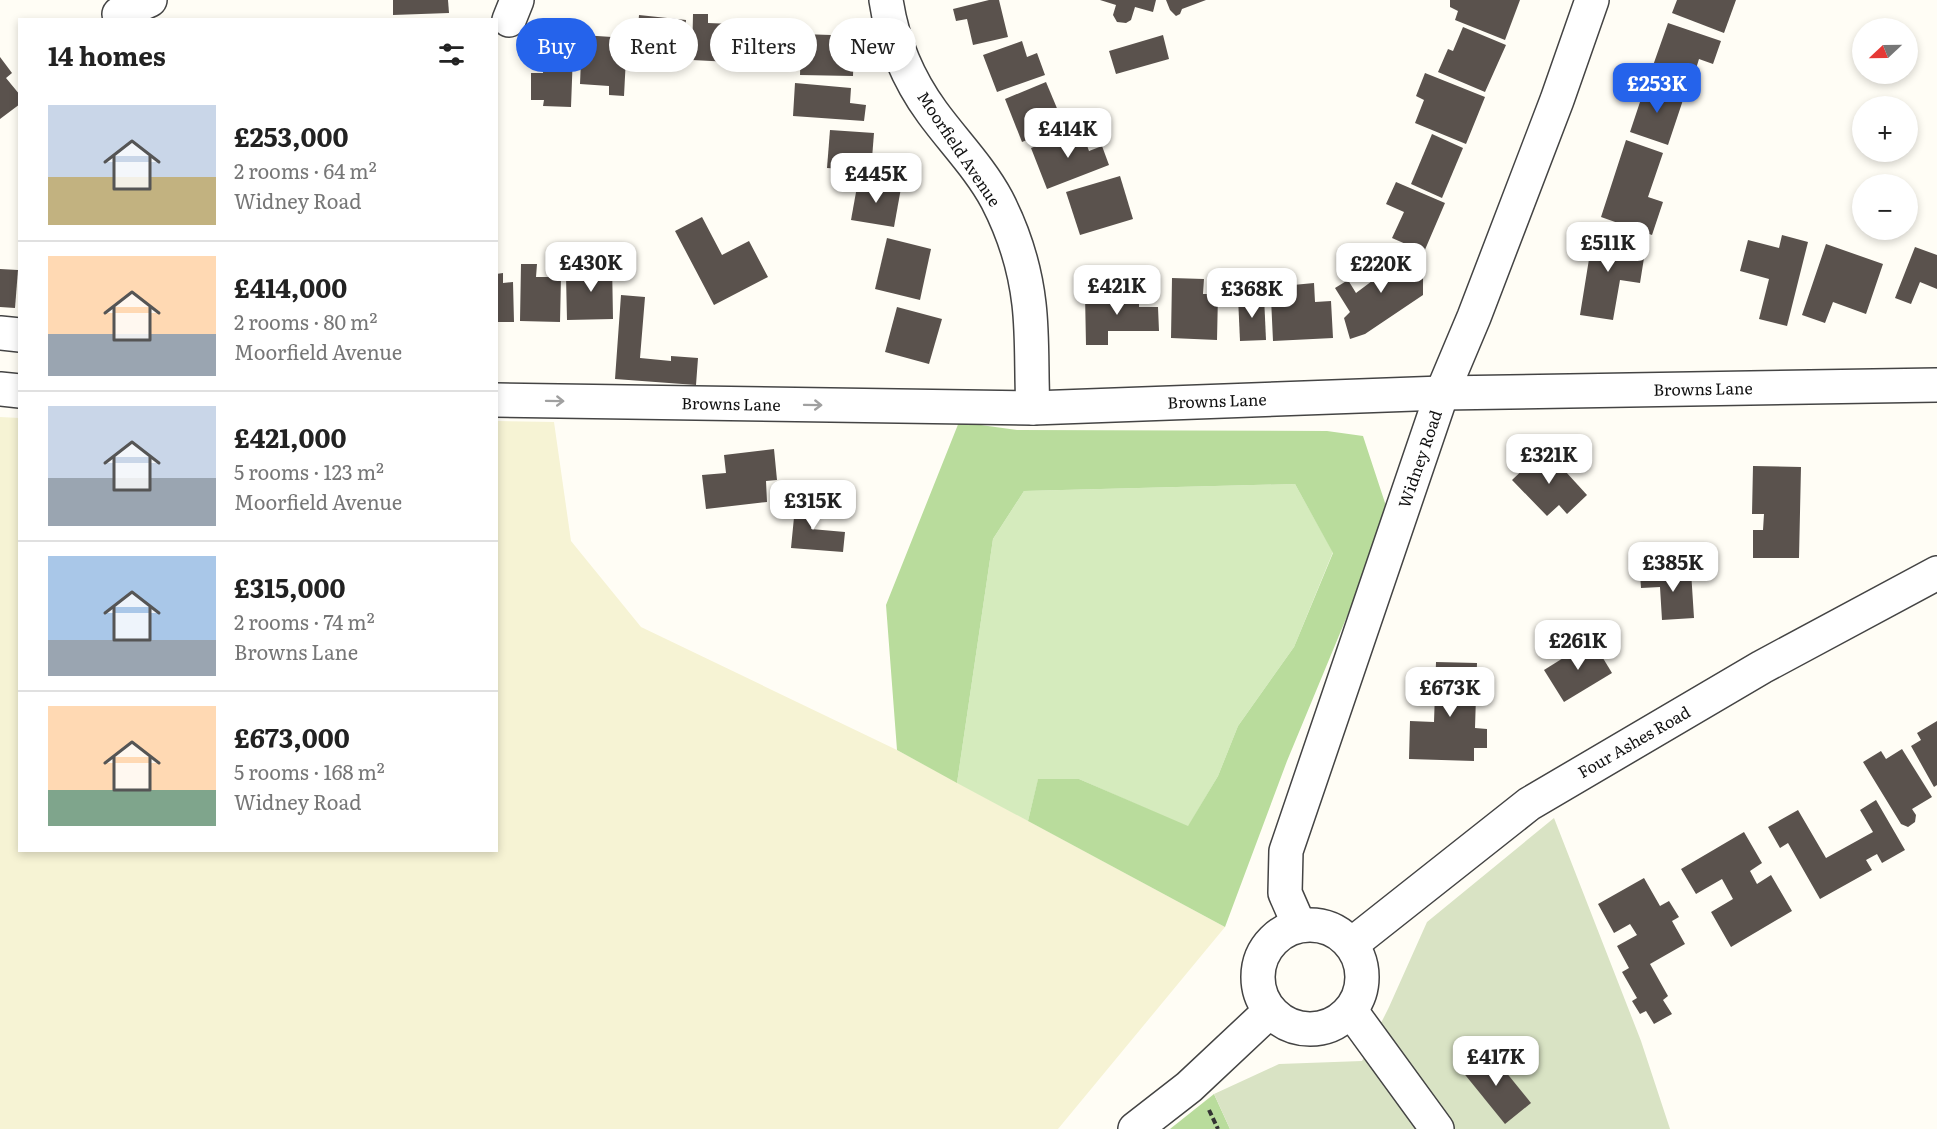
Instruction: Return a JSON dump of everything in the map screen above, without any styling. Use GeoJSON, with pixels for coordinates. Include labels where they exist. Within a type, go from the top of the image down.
{"type":"FeatureCollection","features":[{"type":"Feature","properties":{"kind":"street"},"geometry":{"type":"LineString","coordinates":[[119,14],[150,0]]}},
{"type":"Feature","properties":{"kind":"street","name":"Moorfield Avenue"},"geometry":{"type":"LineString","coordinates":[[886,0],[889,25],[903,62],[931,111],[997,199],[1019,254],[1029,303],[1033,408]]}},
{"type":"Feature","properties":{"kind":"street","name":"Widney Road"},"geometry":{"type":"LineString","coordinates":[[1299,925],[1285,893],[1286,851],[1442,393],[1549,122],[1592,0]]}},
{"type":"Feature","properties":{"kind":"street"},"geometry":{"type":"LineString","coordinates":[[0,333],[18,335]]}},
{"type":"Feature","properties":{"kind":"street","name":"Browns Lane"},"geometry":{"type":"LineString","coordinates":[[498,400],[1033,408],[1442,393],[1937,385]]}},
{"type":"Feature","properties":{"kind":"street"},"geometry":{"type":"LineString","coordinates":[[0,389],[18,391]]}},
{"type":"Feature","properties":{"kind":"street","name":"Four Ashes Road"},"geometry":{"type":"LineString","coordinates":[[1352,944],[1529,804],[1762,667],[1937,573]]}},
{"type":"Feature","properties":{"kind":"street"},"geometry":{"type":"LineString","coordinates":[[1299,925],[1326,926],[1341,934],[1352,944],[1360,960],[1363,977],[1360,995],[1351,1011],[1340,1021],[1322,1029],[1303,1029],[1288,1025],[1270,1011],[1258,989],[1257,970],[1260,958],[1270,942],[1283,931],[1299,925]]}},
{"type":"Feature","properties":{"kind":"street"},"geometry":{"type":"LineString","coordinates":[[1135,1129],[1190,1087],[1270,1011]]}},
{"type":"Feature","properties":{"kind":"street"},"geometry":{"type":"LineString","coordinates":[[1351,1011],[1437,1129]]}},
{"type":"Feature","properties":{"kind":"shaded area"},"geometry":{"type":"Polygon","coordinates":[[[0,417],[18,418],[18,852],[498,852],[498,421],[554,422],[571,541],[641,627],[897,750],[1225,927],[1058,1129],[0,1129],[0,417]]]}},
{"type":"Feature","properties":{"kind":"green space"},"geometry":{"type":"Polygon","coordinates":[[[959,422],[1017,430],[1327,431],[1363,436],[1389,515],[1287,761],[1225,927],[1028,821],[1038,779],[1079,779],[1188,826],[1218,776],[1238,726],[1294,647],[1333,553],[1295,484],[1024,491],[993,539],[957,783],[897,750],[886,605],[959,422]]]}},
{"type":"Feature","properties":{"kind":"green space"},"geometry":{"type":"Polygon","coordinates":[[[1295,484],[1333,552],[1294,647],[1238,726],[1218,776],[1188,827],[1079,779],[1038,780],[1028,821],[957,783],[993,539],[1024,491],[1295,484]]]}},
{"type":"Feature","properties":{"kind":"green space"},"geometry":{"type":"Polygon","coordinates":[[[1554,818],[1641,1041],[1670,1129],[1230,1129],[1214,1094],[1279,1064],[1362,1061],[1427,922],[1554,818]]]}},
{"type":"Feature","properties":{"kind":"green space"},"geometry":{"type":"Polygon","coordinates":[[[1214,1094],[1230,1129],[1170,1129],[1214,1094]]]}},
{"type":"Feature","properties":{"kind":"building"},"geometry":{"type":"Polygon","coordinates":[[[393,0],[448,0],[449,13],[393,15],[393,0]]]}},
{"type":"Feature","properties":{"kind":"building"},"geometry":{"type":"Polygon","coordinates":[[[989,0],[999,0],[1008,37],[973,45],[967,19],[956,21],[953,9],[989,0]]]}},
{"type":"Feature","properties":{"kind":"building"},"geometry":{"type":"Polygon","coordinates":[[[1100,0],[1156,0],[1153,12],[1135,7],[1131,20],[1126,23],[1117,22],[1113,15],[1116,5],[1100,0]]]}},
{"type":"Feature","properties":{"kind":"building"},"geometry":{"type":"Polygon","coordinates":[[[1166,0],[1206,0],[1182,9],[1176,16],[1170,10],[1166,0]]]}},
{"type":"Feature","properties":{"kind":"building"},"geometry":{"type":"Polygon","coordinates":[[[1450,0],[1520,0],[1505,40],[1455,20],[1458,11],[1450,7],[1450,0]]]}},
{"type":"Feature","properties":{"kind":"building"},"geometry":{"type":"Polygon","coordinates":[[[1677,0],[1736,0],[1724,33],[1672,13],[1677,0]]]}},
{"type":"Feature","properties":{"kind":"building"},"geometry":{"type":"Polygon","coordinates":[[[693,14],[708,14],[710,61],[698,60],[698,18],[693,18],[693,14]]]}},
{"type":"Feature","properties":{"kind":"building"},"geometry":{"type":"Polygon","coordinates":[[[639,15],[667,18],[639,18],[639,15]]]}},
{"type":"Feature","properties":{"kind":"building"},"geometry":{"type":"Polygon","coordinates":[[[1668,23],[1721,41],[1713,64],[1699,59],[1690,88],[1650,74],[1668,23]]]}},
{"type":"Feature","properties":{"kind":"building"},"geometry":{"type":"Polygon","coordinates":[[[1463,27],[1506,45],[1485,92],[1438,72],[1448,49],[1453,51],[1463,27]]]}},
{"type":"Feature","properties":{"kind":"building"},"geometry":{"type":"Polygon","coordinates":[[[817,35],[829,35],[829,72],[853,72],[853,76],[800,75],[800,72],[817,72],[817,35]]]}},
{"type":"Feature","properties":{"kind":"building"},"geometry":{"type":"Polygon","coordinates":[[[1163,35],[1169,59],[1116,74],[1109,51],[1163,35]]]}},
{"type":"Feature","properties":{"kind":"building"},"geometry":{"type":"Polygon","coordinates":[[[597,36],[609,37],[609,72],[625,72],[624,96],[609,95],[609,86],[580,84],[580,72],[597,72],[597,36]]]}},
{"type":"Feature","properties":{"kind":"building"},"geometry":{"type":"Polygon","coordinates":[[[1022,41],[1027,57],[1037,53],[1045,75],[997,92],[983,55],[1022,41]]]}},
{"type":"Feature","properties":{"kind":"building"},"geometry":{"type":"Polygon","coordinates":[[[0,57],[12,73],[6,78],[18,93],[18,106],[0,119],[0,57]]]}},
{"type":"Feature","properties":{"kind":"building"},"geometry":{"type":"Polygon","coordinates":[[[572,72],[571,107],[543,106],[544,100],[531,100],[531,73],[572,72]]]}},
{"type":"Feature","properties":{"kind":"building"},"geometry":{"type":"Polygon","coordinates":[[[1425,73],[1485,97],[1466,144],[1415,123],[1424,100],[1416,96],[1425,73]]]}},
{"type":"Feature","properties":{"kind":"building"},"geometry":{"type":"Polygon","coordinates":[[[1046,82],[1064,125],[1022,142],[1005,99],[1046,82]]]}},
{"type":"Feature","properties":{"kind":"building"},"geometry":{"type":"Polygon","coordinates":[[[795,83],[851,88],[850,103],[866,105],[864,121],[793,116],[795,83]]]}},
{"type":"Feature","properties":{"kind":"building"},"geometry":{"type":"Polygon","coordinates":[[[1646,84],[1684,97],[1668,145],[1630,132],[1646,84]]]}},
{"type":"Feature","properties":{"kind":"building"},"geometry":{"type":"Polygon","coordinates":[[[1081,129],[1089,151],[1102,146],[1109,165],[1047,189],[1031,148],[1081,129]]]}},
{"type":"Feature","properties":{"kind":"building"},"geometry":{"type":"Polygon","coordinates":[[[830,130],[874,133],[871,171],[827,168],[830,130]]]}},
{"type":"Feature","properties":{"kind":"building"},"geometry":{"type":"Polygon","coordinates":[[[1432,134],[1463,148],[1442,198],[1411,184],[1432,134]]]}},
{"type":"Feature","properties":{"kind":"building"},"geometry":{"type":"Polygon","coordinates":[[[1626,140],[1663,153],[1648,197],[1663,202],[1652,235],[1601,217],[1626,140]]]}},
{"type":"Feature","properties":{"kind":"building"},"geometry":{"type":"Polygon","coordinates":[[[1120,176],[1133,219],[1080,235],[1066,192],[1120,176]]]}},
{"type":"Feature","properties":{"kind":"building"},"geometry":{"type":"Polygon","coordinates":[[[858,181],[901,188],[894,227],[851,220],[858,181]]]}},
{"type":"Feature","properties":{"kind":"building"},"geometry":{"type":"Polygon","coordinates":[[[1396,182],[1445,203],[1424,252],[1392,238],[1404,212],[1386,204],[1396,182]]]}},
{"type":"Feature","properties":{"kind":"building"},"geometry":{"type":"Polygon","coordinates":[[[702,217],[722,255],[749,241],[768,277],[714,305],[675,231],[702,217]]]}},
{"type":"Feature","properties":{"kind":"building"},"geometry":{"type":"Polygon","coordinates":[[[1594,228],[1629,234],[1626,255],[1644,258],[1640,283],[1620,280],[1613,320],[1580,315],[1594,228]]]}},
{"type":"Feature","properties":{"kind":"building"},"geometry":{"type":"Polygon","coordinates":[[[1782,235],[1808,242],[1787,326],[1759,319],[1769,279],[1740,271],[1748,240],[1779,248],[1782,235]]]}},
{"type":"Feature","properties":{"kind":"building"},"geometry":{"type":"Polygon","coordinates":[[[887,238],[931,249],[920,300],[875,289],[887,238]]]}},
{"type":"Feature","properties":{"kind":"building"},"geometry":{"type":"Polygon","coordinates":[[[1826,244],[1883,264],[1866,314],[1833,302],[1825,323],[1802,315],[1826,244]]]}},
{"type":"Feature","properties":{"kind":"building"},"geometry":{"type":"Polygon","coordinates":[[[1915,247],[1937,255],[1937,289],[1920,282],[1911,304],[1895,298],[1915,247]]]}},
{"type":"Feature","properties":{"kind":"building"},"geometry":{"type":"Polygon","coordinates":[[[1379,254],[1385,265],[1394,257],[1423,271],[1423,295],[1365,334],[1350,339],[1344,318],[1350,312],[1335,288],[1348,280],[1356,293],[1372,281],[1362,265],[1379,254]]]}},
{"type":"Feature","properties":{"kind":"building"},"geometry":{"type":"Polygon","coordinates":[[[612,262],[613,319],[567,320],[566,276],[585,276],[585,263],[612,262]]]}},
{"type":"Feature","properties":{"kind":"building"},"geometry":{"type":"Polygon","coordinates":[[[521,264],[537,264],[536,277],[561,277],[560,322],[520,321],[521,264]]]}},
{"type":"Feature","properties":{"kind":"building"},"geometry":{"type":"Polygon","coordinates":[[[0,269],[18,270],[15,308],[0,307],[0,269]]]}},
{"type":"Feature","properties":{"kind":"building"},"geometry":{"type":"Polygon","coordinates":[[[503,273],[503,283],[513,282],[514,322],[498,322],[498,274],[503,273]]]}},
{"type":"Feature","properties":{"kind":"building"},"geometry":{"type":"Polygon","coordinates":[[[1293,276],[1293,285],[1314,283],[1315,302],[1331,301],[1333,338],[1273,341],[1270,277],[1293,276]]]}},
{"type":"Feature","properties":{"kind":"building"},"geometry":{"type":"Polygon","coordinates":[[[1172,278],[1204,279],[1203,294],[1218,294],[1217,340],[1171,338],[1172,278]]]}},
{"type":"Feature","properties":{"kind":"building"},"geometry":{"type":"Polygon","coordinates":[[[1085,294],[1139,294],[1139,307],[1158,307],[1159,331],[1108,331],[1108,345],[1086,345],[1085,294]]]}},
{"type":"Feature","properties":{"kind":"building"},"geometry":{"type":"Polygon","coordinates":[[[621,295],[645,297],[640,358],[671,361],[671,356],[698,358],[696,385],[615,379],[621,295]]]}},
{"type":"Feature","properties":{"kind":"building"},"geometry":{"type":"Polygon","coordinates":[[[1264,296],[1266,340],[1240,341],[1238,297],[1264,296]]]}},
{"type":"Feature","properties":{"kind":"building"},"geometry":{"type":"Polygon","coordinates":[[[897,307],[942,319],[929,364],[885,352],[897,307]]]}},
{"type":"Feature","properties":{"kind":"building"},"geometry":{"type":"Polygon","coordinates":[[[774,449],[777,480],[766,481],[767,502],[706,509],[702,475],[726,473],[724,455],[774,449]]]}},
{"type":"Feature","properties":{"kind":"building"},"geometry":{"type":"Polygon","coordinates":[[[1545,449],[1587,495],[1567,514],[1559,505],[1547,516],[1512,480],[1545,449]]]}},
{"type":"Feature","properties":{"kind":"building"},"geometry":{"type":"Polygon","coordinates":[[[1753,466],[1801,467],[1799,558],[1753,558],[1753,530],[1763,530],[1764,514],[1752,514],[1753,466]]]}},
{"type":"Feature","properties":{"kind":"building"},"geometry":{"type":"Polygon","coordinates":[[[796,497],[813,498],[811,529],[845,532],[843,552],[791,548],[796,497]]]}},
{"type":"Feature","properties":{"kind":"building"},"geometry":{"type":"Polygon","coordinates":[[[1691,571],[1694,618],[1662,620],[1660,587],[1641,588],[1640,574],[1691,571]]]}},
{"type":"Feature","properties":{"kind":"building"},"geometry":{"type":"Polygon","coordinates":[[[1592,640],[1612,673],[1564,702],[1544,670],[1592,640]]]}},
{"type":"Feature","properties":{"kind":"building"},"geometry":{"type":"Polygon","coordinates":[[[1436,662],[1477,663],[1475,728],[1487,729],[1487,748],[1474,748],[1474,761],[1409,759],[1410,721],[1434,722],[1436,662]]]}},
{"type":"Feature","properties":{"kind":"building"},"geometry":{"type":"Polygon","coordinates":[[[1937,721],[1937,785],[1934,787],[1911,746],[1921,740],[1917,733],[1937,721]]]}},
{"type":"Feature","properties":{"kind":"building"},"geometry":{"type":"Polygon","coordinates":[[[1902,749],[1932,797],[1912,809],[1916,815],[1915,822],[1908,827],[1901,824],[1863,762],[1881,751],[1886,759],[1902,749]]]}},
{"type":"Feature","properties":{"kind":"building"},"geometry":{"type":"Polygon","coordinates":[[[1876,800],[1905,850],[1882,863],[1877,854],[1866,860],[1872,870],[1820,899],[1788,843],[1780,848],[1768,827],[1798,810],[1826,858],[1873,832],[1860,810],[1876,800]]]}},
{"type":"Feature","properties":{"kind":"building"},"geometry":{"type":"Polygon","coordinates":[[[1744,832],[1762,863],[1750,871],[1757,884],[1771,875],[1792,911],[1731,947],[1711,912],[1733,899],[1722,879],[1696,894],[1681,869],[1744,832]]]}},
{"type":"Feature","properties":{"kind":"building"},"geometry":{"type":"Polygon","coordinates":[[[1644,878],[1660,906],[1669,901],[1679,917],[1672,921],[1685,944],[1650,964],[1668,996],[1663,1000],[1672,1014],[1654,1024],[1646,1011],[1640,1014],[1632,1001],[1637,998],[1622,972],[1629,968],[1617,946],[1637,935],[1630,924],[1614,933],[1598,904],[1644,878]]]}},
{"type":"Feature","properties":{"kind":"building"},"geometry":{"type":"Polygon","coordinates":[[[1488,1050],[1531,1103],[1505,1124],[1462,1071],[1488,1050]]]}}]}
